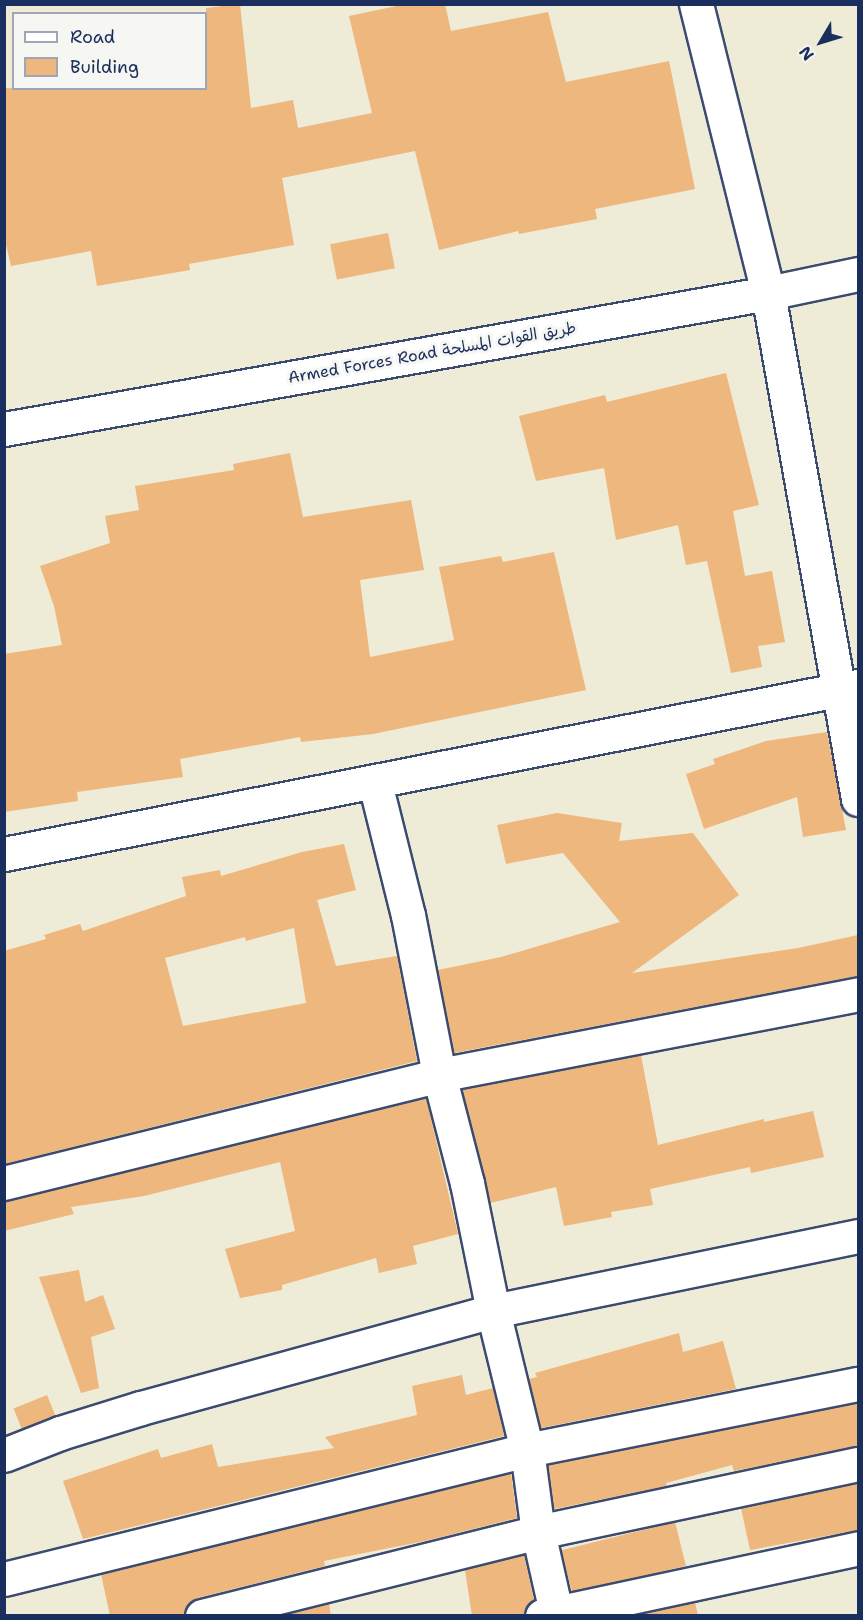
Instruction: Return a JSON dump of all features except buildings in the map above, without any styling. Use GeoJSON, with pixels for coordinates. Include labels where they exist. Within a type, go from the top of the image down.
{"type":"FeatureCollection","features":[{"type":"Feature","properties":{"kind":"street"},"geometry":{"type":"LineString","coordinates":[[696,4],[768,293],[848,688],[858,799]]}},
{"type":"Feature","properties":{"kind":"street","name":"Armed Forces Road طريق القوات المسلحة"},"geometry":{"type":"LineString","coordinates":[[4,429],[768,293],[858,274]]}},
{"type":"Feature","properties":{"kind":"street"},"geometry":{"type":"LineString","coordinates":[[4,854],[375,783],[848,688]]}},
{"type":"Feature","properties":{"kind":"street"},"geometry":{"type":"LineString","coordinates":[[375,783],[408,915],[439,1075],[467,1183],[493,1311],[528,1450],[538,1532],[552,1614],[858,1548]]}},
{"type":"Feature","properties":{"kind":"street"},"geometry":{"type":"LineString","coordinates":[[4,1183],[439,1075],[858,994]]}},
{"type":"Feature","properties":{"kind":"street"},"geometry":{"type":"LineString","coordinates":[[4,1455],[60,1433],[141,1408],[493,1311],[858,1236]]}},
{"type":"Feature","properties":{"kind":"street"},"geometry":{"type":"LineString","coordinates":[[4,1579],[528,1450],[858,1384]]}},
{"type":"Feature","properties":{"kind":"street"},"geometry":{"type":"LineString","coordinates":[[202,1616],[538,1532],[858,1464]]}}]}
